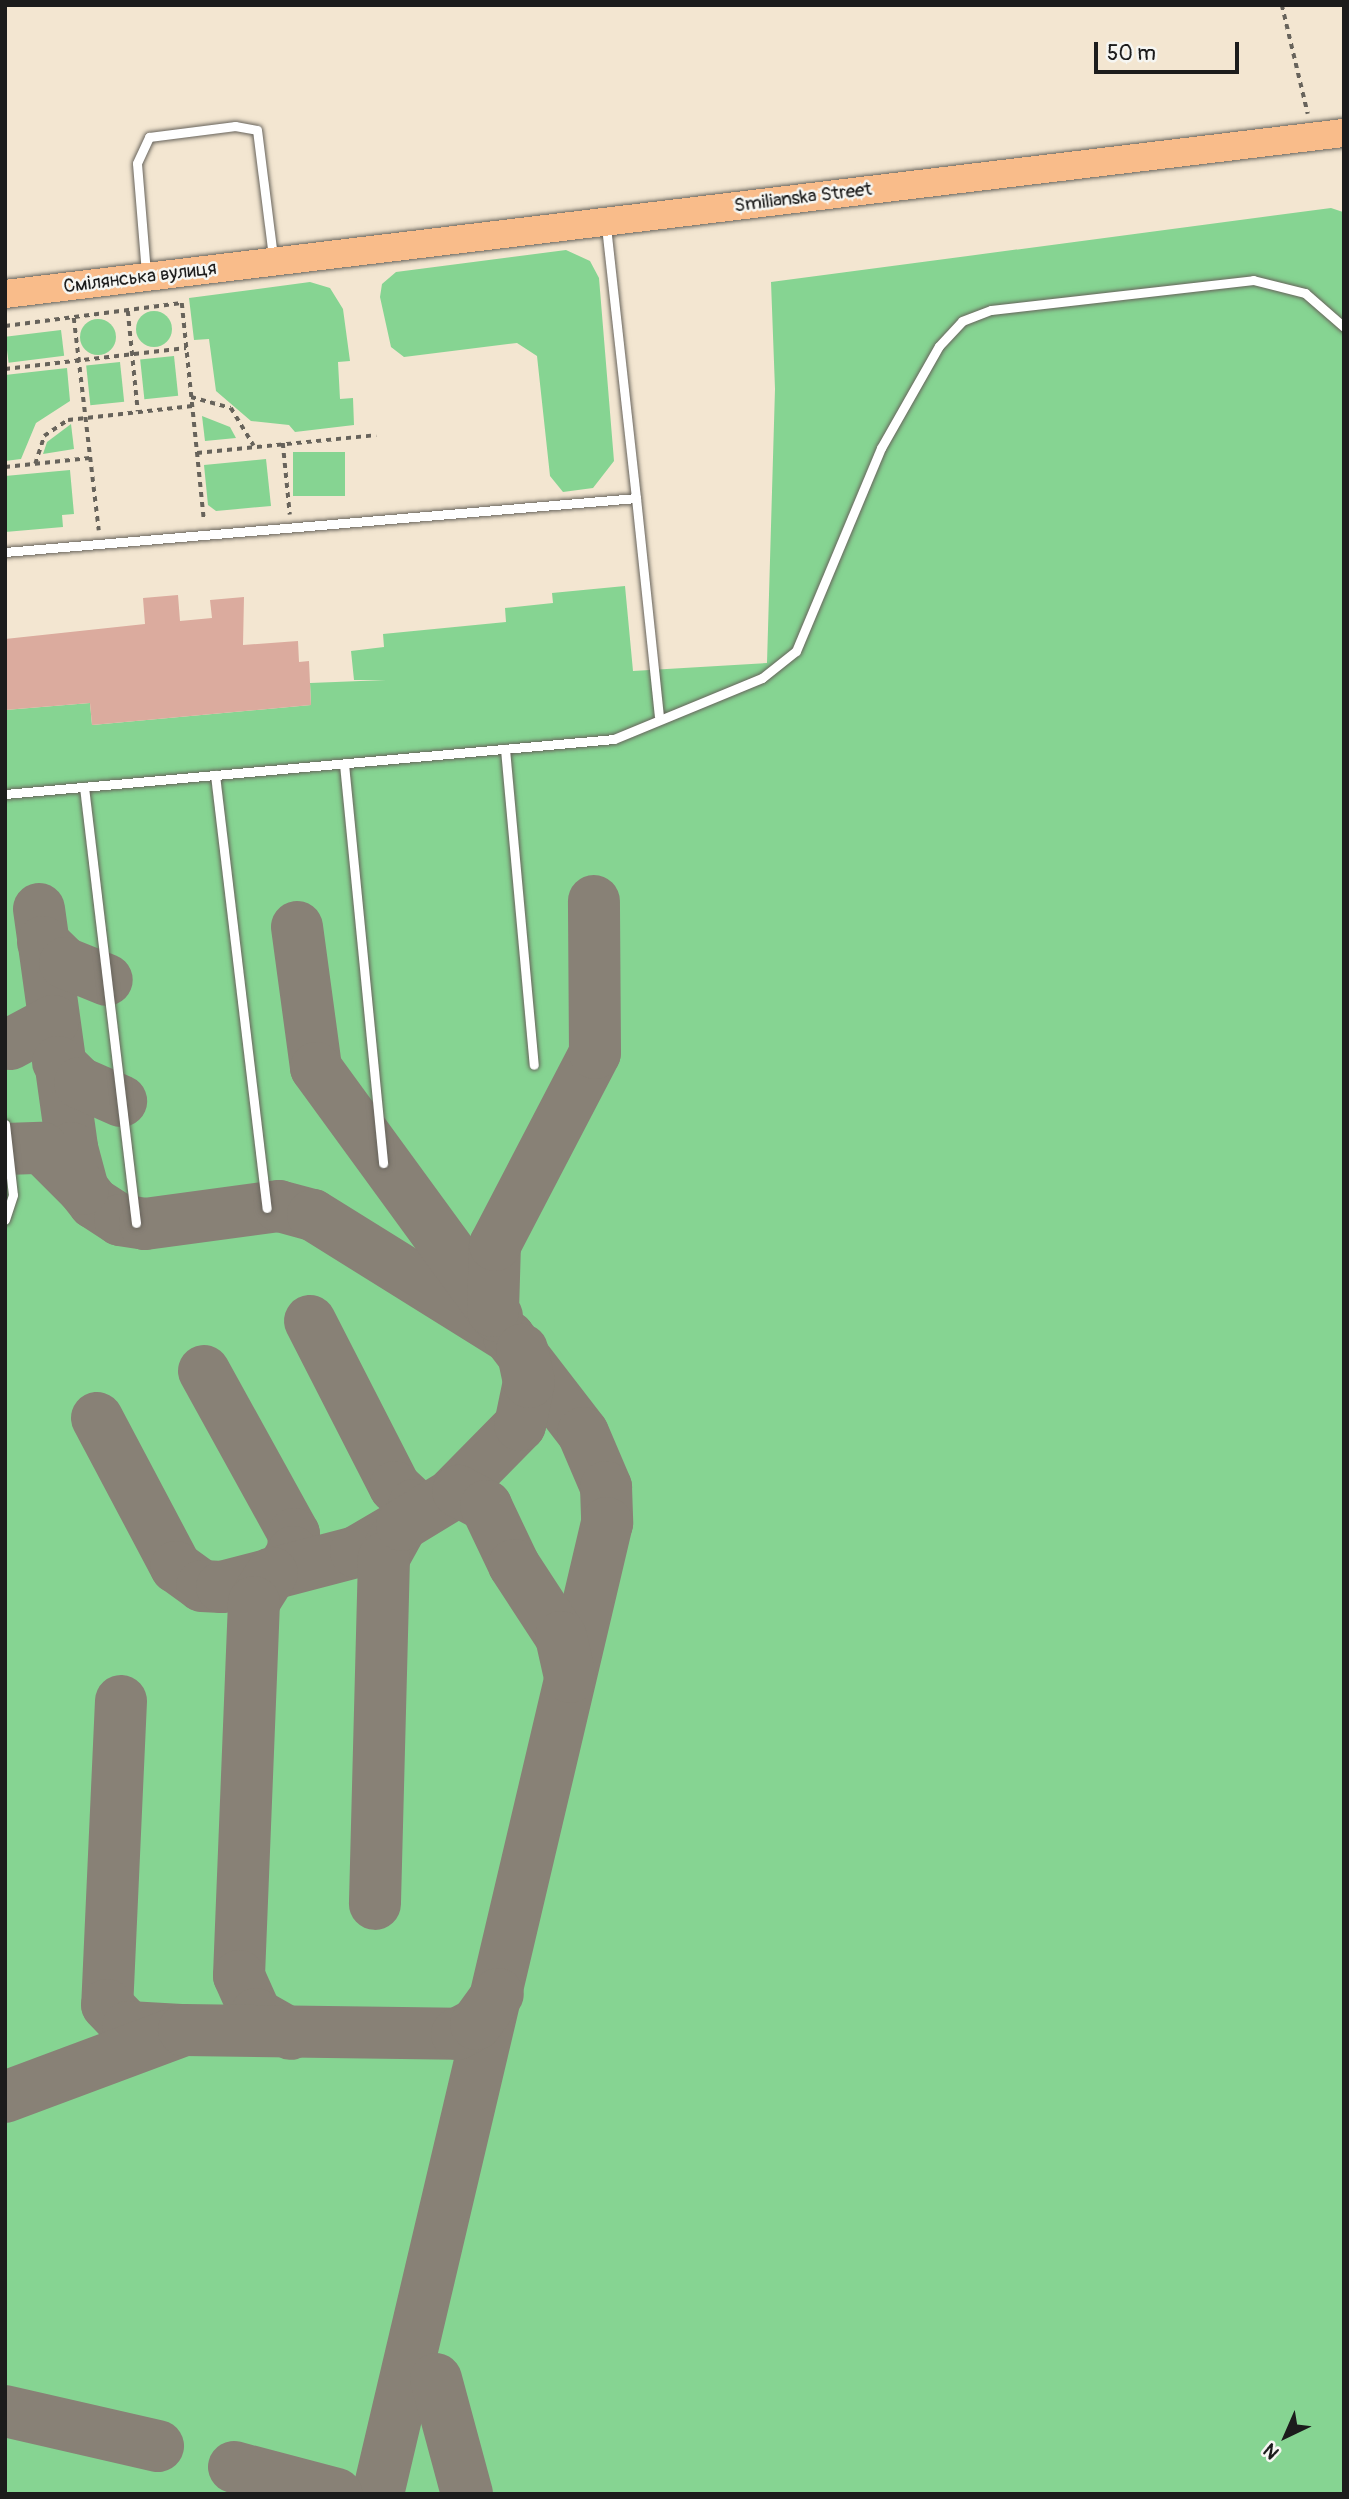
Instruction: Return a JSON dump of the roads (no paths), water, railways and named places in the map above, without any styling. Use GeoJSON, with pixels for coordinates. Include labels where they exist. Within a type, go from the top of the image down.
{"type":"FeatureCollection","features":[{"type":"Feature","properties":{"kind":"main road","name":"Smilianska Street"},"geometry":{"type":"LineString","coordinates":[[274,262],[1330,134]]}},
{"type":"Feature","properties":{"kind":"main road","name":"Смілянська вулиця"},"geometry":{"type":"LineString","coordinates":[[5,294],[274,262]]}},
{"type":"Feature","properties":{"kind":"lane"},"geometry":{"type":"LineString","coordinates":[[146,277],[136,163],[149,137],[235,126],[257,130],[264,148],[260,181],[274,262]]}},
{"type":"Feature","properties":{"kind":"lane"},"geometry":{"type":"LineString","coordinates":[[605,221],[659,716]]}},
{"type":"Feature","properties":{"kind":"lane"},"geometry":{"type":"LineString","coordinates":[[5,794],[614,739],[659,716],[762,678],[796,651],[881,448],[939,346],[962,321],[991,310],[1253,280],[1305,293],[1344,327]]}},
{"type":"Feature","properties":{"kind":"lane"},"geometry":{"type":"LineString","coordinates":[[5,552],[636,498]]}},
{"type":"Feature","properties":{"kind":"lane"},"geometry":{"type":"LineString","coordinates":[[505,748],[534,1065]]}},
{"type":"Feature","properties":{"kind":"lane"},"geometry":{"type":"LineString","coordinates":[[344,764],[383,1163]]}},
{"type":"Feature","properties":{"kind":"lane"},"geometry":{"type":"LineString","coordinates":[[215,775],[267,1208]]}},
{"type":"Feature","properties":{"kind":"lane"},"geometry":{"type":"LineString","coordinates":[[83,787],[136,1223]]}},
{"type":"Feature","properties":{"kind":"lane"},"geometry":{"type":"LineString","coordinates":[[5,1124],[13,1195],[5,1220]]}}]}
